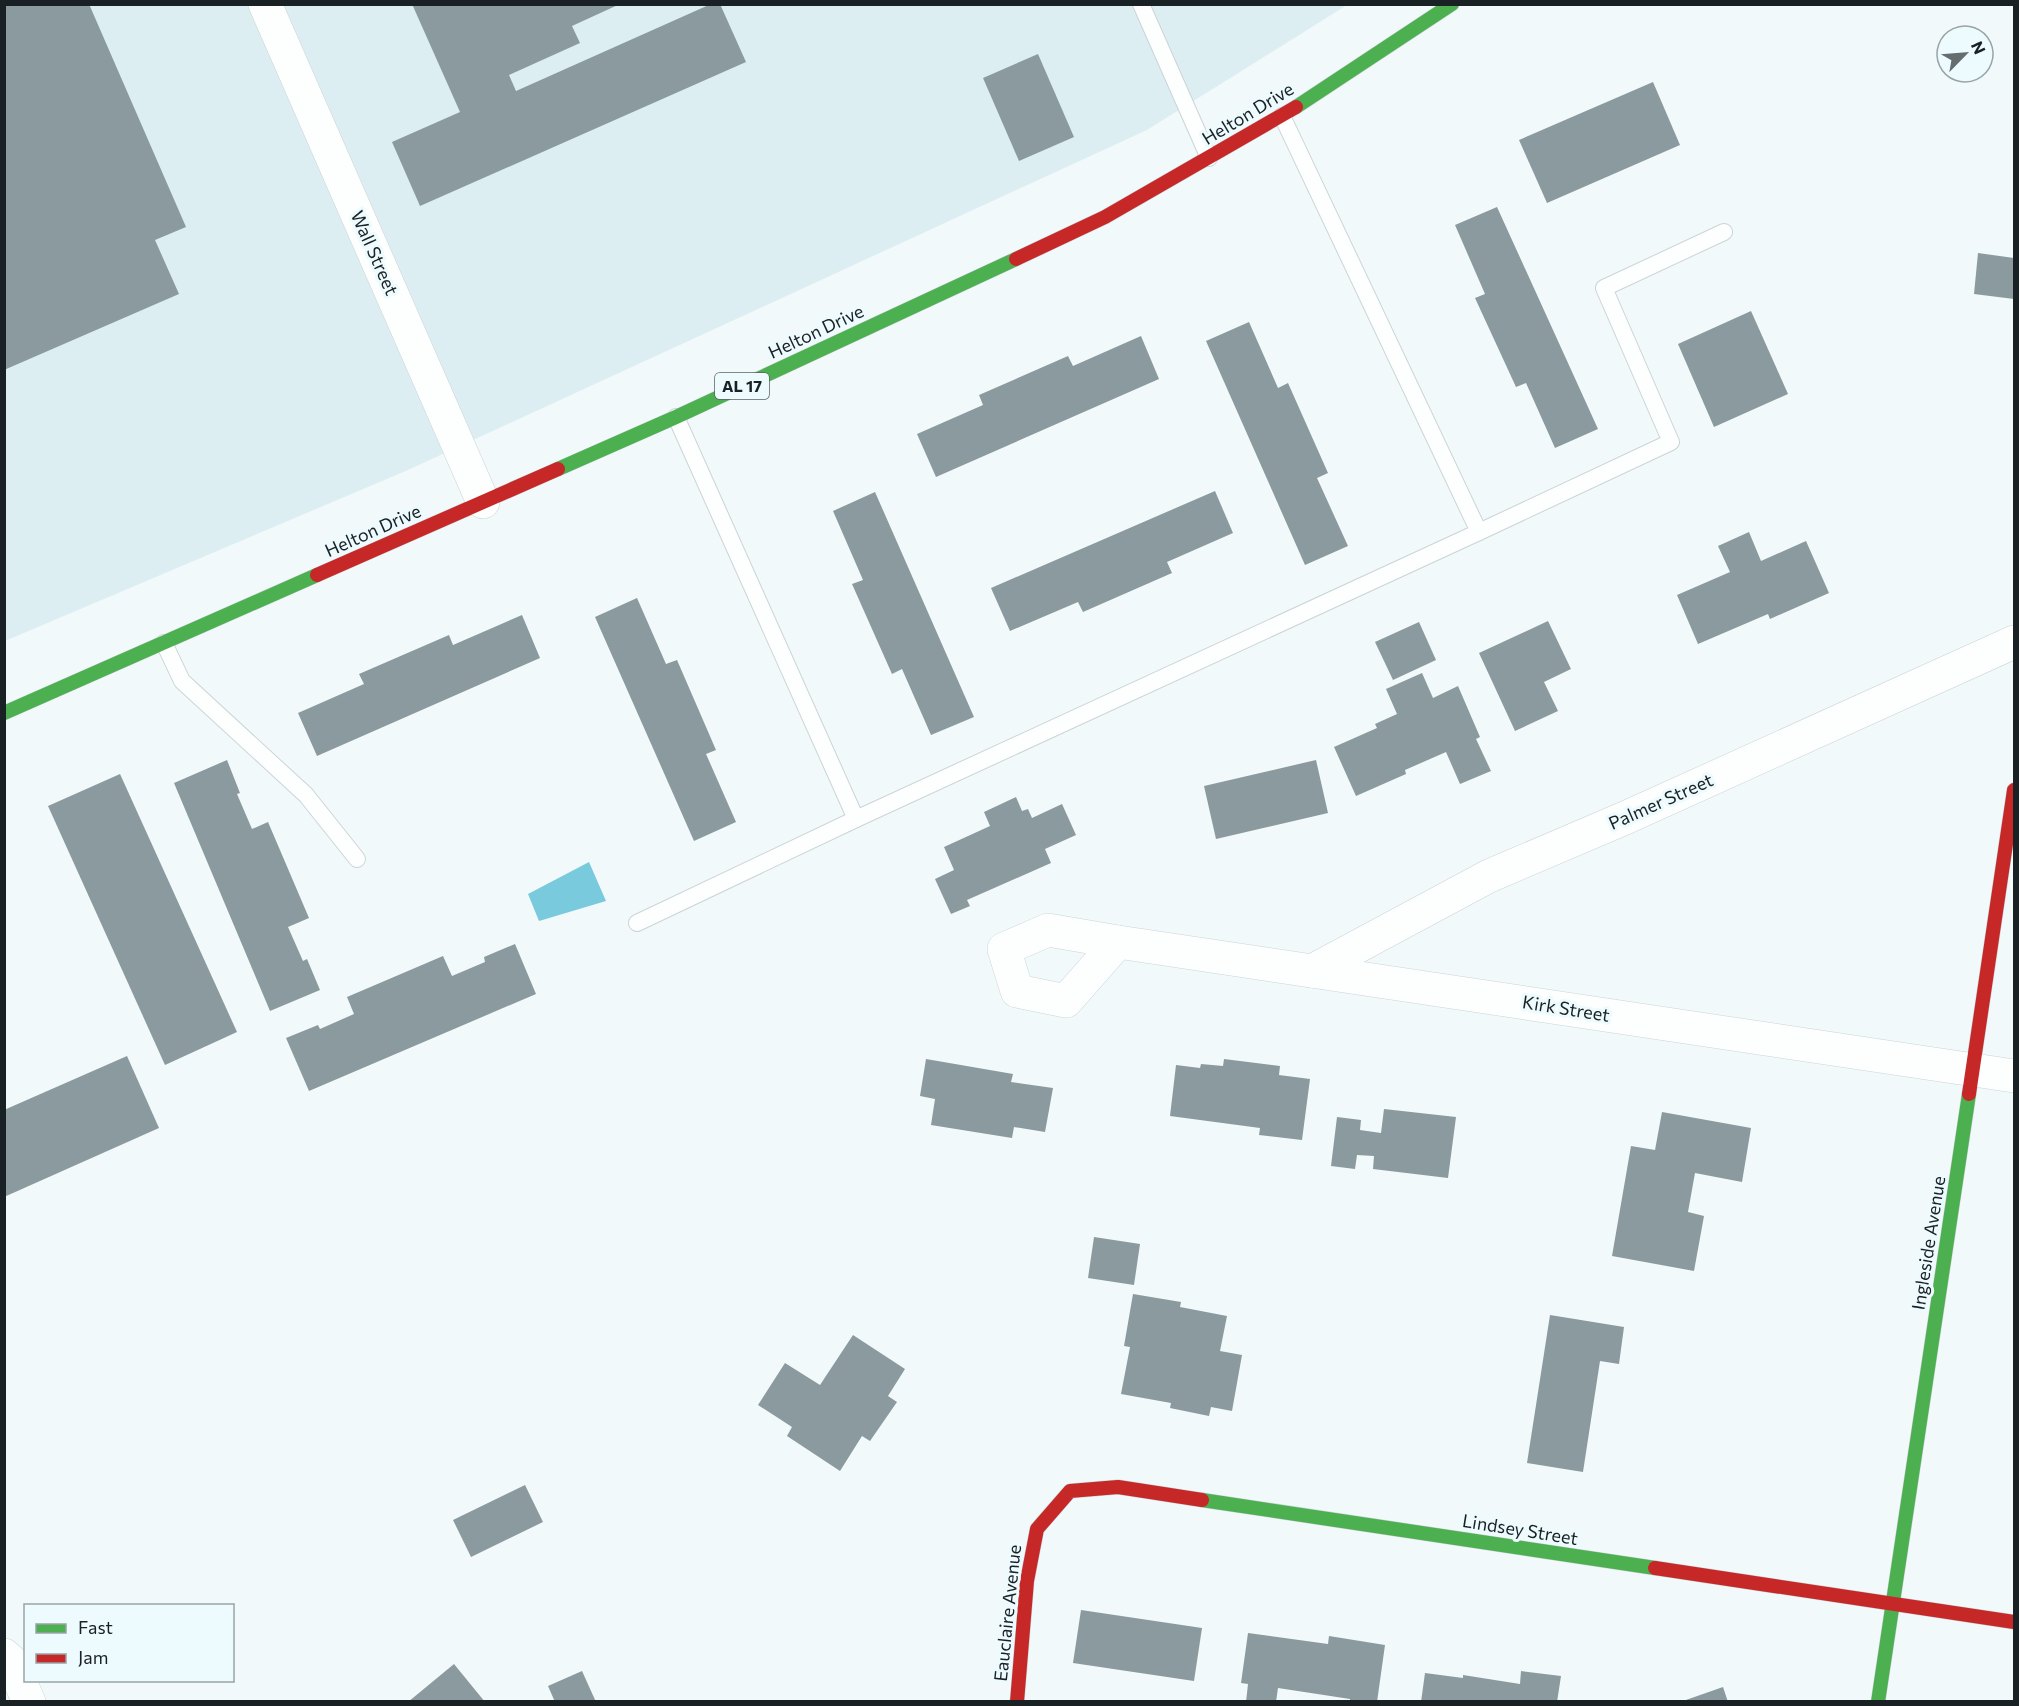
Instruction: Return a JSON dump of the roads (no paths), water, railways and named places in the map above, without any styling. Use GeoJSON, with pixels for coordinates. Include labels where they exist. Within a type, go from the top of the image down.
{"type":"FeatureCollection","features":[{"type":"Feature","properties":{"kind":"street","name":"Wall Street"},"geometry":{"type":"LineString","coordinates":[[265,4],[483,502]]}},
{"type":"Feature","properties":{"kind":"street","name":"Helton Drive"},"geometry":{"type":"LineString","coordinates":[[4,713],[676,417],[1105,217],[1282,116],[1452,4]]}},
{"type":"Feature","properties":{"kind":"street","name":"Palmer Street"},"geometry":{"type":"LineString","coordinates":[[1312,971],[1489,876],[1636,813],[2014,642]]}},
{"type":"Feature","properties":{"kind":"street","name":"Ingleside Avenue"},"geometry":{"type":"LineString","coordinates":[[1878,1701],[2014,790]]}},
{"type":"Feature","properties":{"kind":"street","name":"Kirk Street"},"geometry":{"type":"LineString","coordinates":[[1118,942],[2014,1076]]}},
{"type":"Feature","properties":{"kind":"street","name":"Lindsey Street"},"geometry":{"type":"LineString","coordinates":[[1036,1529],[1071,1491],[1118,1487],[2014,1622]]}},
{"type":"Feature","properties":{"kind":"street","name":"Eauclaire Avenue"},"geometry":{"type":"LineString","coordinates":[[1017,1701],[1027,1581],[1036,1529]]}},
{"type":"Feature","properties":{"kind":"street"},"geometry":{"type":"LineString","coordinates":[[4,1655],[11,1661],[28,1701]]}},
{"type":"Feature","properties":{"kind":"lane"},"geometry":{"type":"LineString","coordinates":[[1141,4],[1209,158]]}},
{"type":"Feature","properties":{"kind":"lane"},"geometry":{"type":"LineString","coordinates":[[1282,116],[1479,532]]}},
{"type":"Feature","properties":{"kind":"lane"},"geometry":{"type":"LineString","coordinates":[[637,923],[856,819],[1671,442],[1604,288],[1724,232]]}},
{"type":"Feature","properties":{"kind":"lane"},"geometry":{"type":"LineString","coordinates":[[676,417],[856,819]]}},
{"type":"Feature","properties":{"kind":"lane"},"geometry":{"type":"LineString","coordinates":[[164,643],[182,681],[306,795],[357,859]]}},
{"type":"Feature","properties":{"kind":"water"},"geometry":{"type":"Polygon","coordinates":[[[589,862],[606,901],[539,921],[528,894],[589,862]]]}}]}
